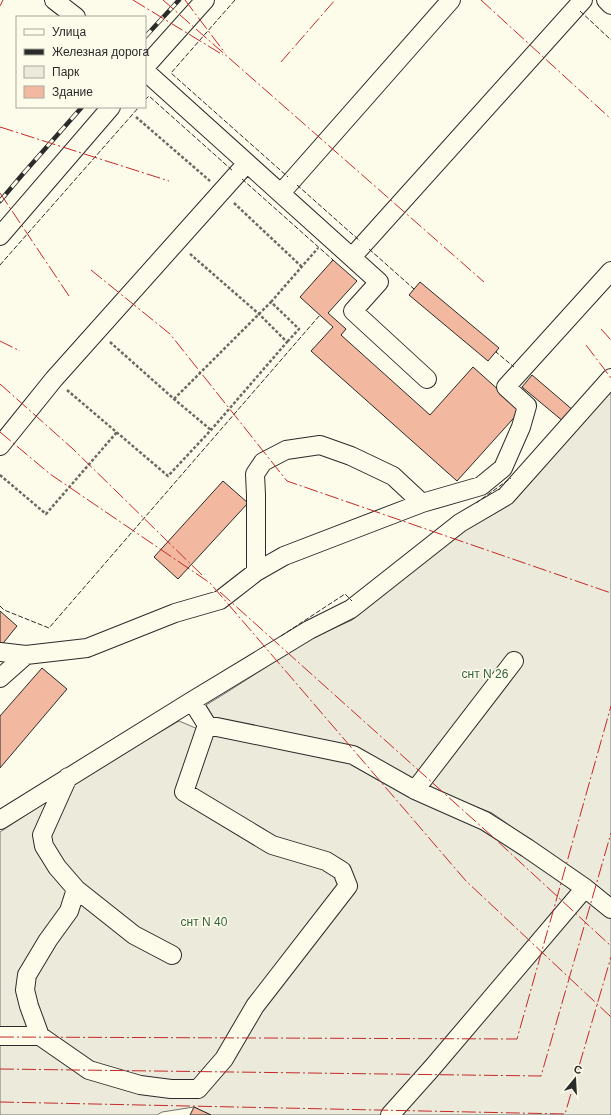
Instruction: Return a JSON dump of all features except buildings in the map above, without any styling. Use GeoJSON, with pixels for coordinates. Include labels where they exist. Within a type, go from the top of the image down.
{"type":"FeatureCollection","features":[{"type":"Feature","properties":{"kind":"lane"},"geometry":{"type":"LineString","coordinates":[[54,0],[75,16]]}},
{"type":"Feature","properties":{"kind":"lane"},"geometry":{"type":"LineString","coordinates":[[146,66],[205,0]]}},
{"type":"Feature","properties":{"kind":"lane"},"geometry":{"type":"LineString","coordinates":[[281,193],[451,0]]}},
{"type":"Feature","properties":{"kind":"lane"},"geometry":{"type":"LineString","coordinates":[[352,257],[583,0]]}},
{"type":"Feature","properties":{"kind":"lane"},"geometry":{"type":"LineString","coordinates":[[606,0],[611,4]]}},
{"type":"Feature","properties":{"kind":"lane"},"geometry":{"type":"LineString","coordinates":[[146,72],[379,282],[353,311],[427,379]]}},
{"type":"Feature","properties":{"kind":"lane"},"geometry":{"type":"LineString","coordinates":[[0,236],[110,108]]}},
{"type":"Feature","properties":{"kind":"lane"},"geometry":{"type":"LineString","coordinates":[[0,446],[54,379],[247,163]]}},
{"type":"Feature","properties":{"kind":"lane"},"geometry":{"type":"LineString","coordinates":[[0,652],[26,655],[87,648],[175,613],[220,600],[256,572],[284,556],[422,503],[481,486],[503,468],[521,427],[527,406],[506,387],[611,271]]}},
{"type":"Feature","properties":{"kind":"lane"},"geometry":{"type":"LineString","coordinates":[[0,820],[309,630],[350,610],[460,522],[506,496],[611,378]]}},
{"type":"Feature","properties":{"kind":"lane"},"geometry":{"type":"LineString","coordinates":[[256,572],[255,474],[263,462],[286,450],[320,445],[351,456],[393,476],[422,503]]}},
{"type":"Feature","properties":{"kind":"lane"},"geometry":{"type":"LineString","coordinates":[[0,678],[26,655]]}},
{"type":"Feature","properties":{"kind":"lane"},"geometry":{"type":"LineString","coordinates":[[415,790],[514,661]]}},
{"type":"Feature","properties":{"kind":"lane"},"geometry":{"type":"LineString","coordinates":[[192,701],[207,725],[353,755],[415,790],[485,821],[585,888],[611,909]]}},
{"type":"Feature","properties":{"kind":"lane"},"geometry":{"type":"LineString","coordinates":[[0,1036],[40,1036],[89,1070],[140,1085],[171,1089],[198,1089],[224,1059],[255,1006],[348,886],[342,871],[326,861],[272,845],[184,792],[207,725]]}},
{"type":"Feature","properties":{"kind":"lane"},"geometry":{"type":"LineString","coordinates":[[68,777],[42,835],[44,846],[57,867],[76,889],[134,935],[172,956]]}},
{"type":"Feature","properties":{"kind":"lane"},"geometry":{"type":"LineString","coordinates":[[390,1115],[432,1068],[585,888]]}},
{"type":"Feature","properties":{"kind":"lane"},"geometry":{"type":"LineString","coordinates":[[40,1036],[25,990],[27,975],[48,940],[69,911],[76,889]]}},
{"type":"Feature","properties":{"kind":"path"},"geometry":{"type":"LineString","coordinates":[[174,399],[271,302],[328,235]]}},
{"type":"Feature","properties":{"kind":"path"},"geometry":{"type":"LineString","coordinates":[[177,242],[259,314],[287,342]]}},
{"type":"Feature","properties":{"kind":"path"},"geometry":{"type":"LineString","coordinates":[[54,379],[168,476],[211,430],[299,329],[271,302]]}},
{"type":"Feature","properties":{"kind":"path"},"geometry":{"type":"LineString","coordinates":[[98,330],[174,399],[211,430]]}},
{"type":"Feature","properties":{"kind":"path"},"geometry":{"type":"LineString","coordinates":[[0,475],[46,514],[116,432]]}},
{"type":"Feature","properties":{"kind":"green space","name":"снт N 26"},"geometry":{"type":"Polygon","coordinates":[[[611,390],[611,897],[492,813],[426,787],[214,718],[206,705],[312,638],[352,620],[460,530],[611,390]]]}},
{"type":"Feature","properties":{"kind":"green space","name":"снт N 40"},"geometry":{"type":"Polygon","coordinates":[[[179,721],[205,732],[362,766],[481,827],[611,916],[611,1115],[211,1115],[194,1107],[162,1112],[157,1115],[0,1115],[0,832],[98,768],[179,721]]]}},
{"type":"Feature","properties":{"kind":"railway"},"geometry":{"type":"LineString","coordinates":[[146,36],[179,0]]}},
{"type":"Feature","properties":{"kind":"railway"},"geometry":{"type":"LineString","coordinates":[[0,201],[81,108]]}},
{"type":"Feature","properties":{"kind":"fence"},"geometry":{"type":"LineString","coordinates":[[235,0],[171,73],[288,177]]}},
{"type":"Feature","properties":{"kind":"fence"},"geometry":{"type":"LineString","coordinates":[[580,11],[611,40]]}},
{"type":"Feature","properties":{"kind":"fence"},"geometry":{"type":"LineString","coordinates":[[146,99],[149,96],[233,171]]}},
{"type":"Feature","properties":{"kind":"fence"},"geometry":{"type":"LineString","coordinates":[[0,265],[138,108]]}},
{"type":"Feature","properties":{"kind":"fence"},"geometry":{"type":"LineString","coordinates":[[242,179],[333,260],[331,262]]}},
{"type":"Feature","properties":{"kind":"fence"},"geometry":{"type":"LineString","coordinates":[[297,185],[360,241]]}},
{"type":"Feature","properties":{"kind":"fence"},"geometry":{"type":"LineString","coordinates":[[369,249],[414,289],[415,288]]}},
{"type":"Feature","properties":{"kind":"fence"},"geometry":{"type":"LineString","coordinates":[[0,606],[4,610],[49,628],[320,315]]}},
{"type":"Feature","properties":{"kind":"fence"},"geometry":{"type":"LineString","coordinates":[[497,351],[496,352],[514,367]]}},
{"type":"Feature","properties":{"kind":"fence"},"geometry":{"type":"LineString","coordinates":[[476,503],[511,478]]}},
{"type":"Feature","properties":{"kind":"fence"},"geometry":{"type":"LineString","coordinates":[[281,636],[345,594],[352,601]]}},
{"type":"Feature","properties":{"kind":"power"},"geometry":{"type":"LineString","coordinates":[[0,6],[3,0]]}},
{"type":"Feature","properties":{"kind":"power"},"geometry":{"type":"LineString","coordinates":[[133,0],[223,55]]}},
{"type":"Feature","properties":{"kind":"power"},"geometry":{"type":"LineString","coordinates":[[163,0],[484,282]]}},
{"type":"Feature","properties":{"kind":"power"},"geometry":{"type":"LineString","coordinates":[[185,0],[225,53]]}},
{"type":"Feature","properties":{"kind":"power"},"geometry":{"type":"LineString","coordinates":[[281,62],[335,0]]}},
{"type":"Feature","properties":{"kind":"power"},"geometry":{"type":"LineString","coordinates":[[481,0],[611,119]]}},
{"type":"Feature","properties":{"kind":"power"},"geometry":{"type":"LineString","coordinates":[[0,127],[169,181]]}},
{"type":"Feature","properties":{"kind":"power"},"geometry":{"type":"LineString","coordinates":[[0,193],[69,296]]}},
{"type":"Feature","properties":{"kind":"power"},"geometry":{"type":"LineString","coordinates":[[91,270],[170,334],[287,481],[611,593]]}},
{"type":"Feature","properties":{"kind":"power"},"geometry":{"type":"LineString","coordinates":[[601,329],[611,340]]}},
{"type":"Feature","properties":{"kind":"power"},"geometry":{"type":"LineString","coordinates":[[0,341],[20,351]]}},
{"type":"Feature","properties":{"kind":"power"},"geometry":{"type":"LineString","coordinates":[[586,345],[611,378]]}},
{"type":"Feature","properties":{"kind":"power"},"geometry":{"type":"LineString","coordinates":[[0,384],[73,449],[204,577]]}},
{"type":"Feature","properties":{"kind":"power"},"geometry":{"type":"LineString","coordinates":[[0,432],[50,474],[210,583],[466,881],[611,1017]]}},
{"type":"Feature","properties":{"kind":"power"},"geometry":{"type":"LineString","coordinates":[[220,592],[494,838],[611,946]]}},
{"type":"Feature","properties":{"kind":"power"},"geometry":{"type":"LineString","coordinates":[[0,1037],[517,1039],[611,706]]}},
{"type":"Feature","properties":{"kind":"power"},"geometry":{"type":"LineString","coordinates":[[0,1069],[541,1076],[611,833]]}},
{"type":"Feature","properties":{"kind":"power"},"geometry":{"type":"LineString","coordinates":[[0,1102],[565,1114],[611,957]]}}]}
